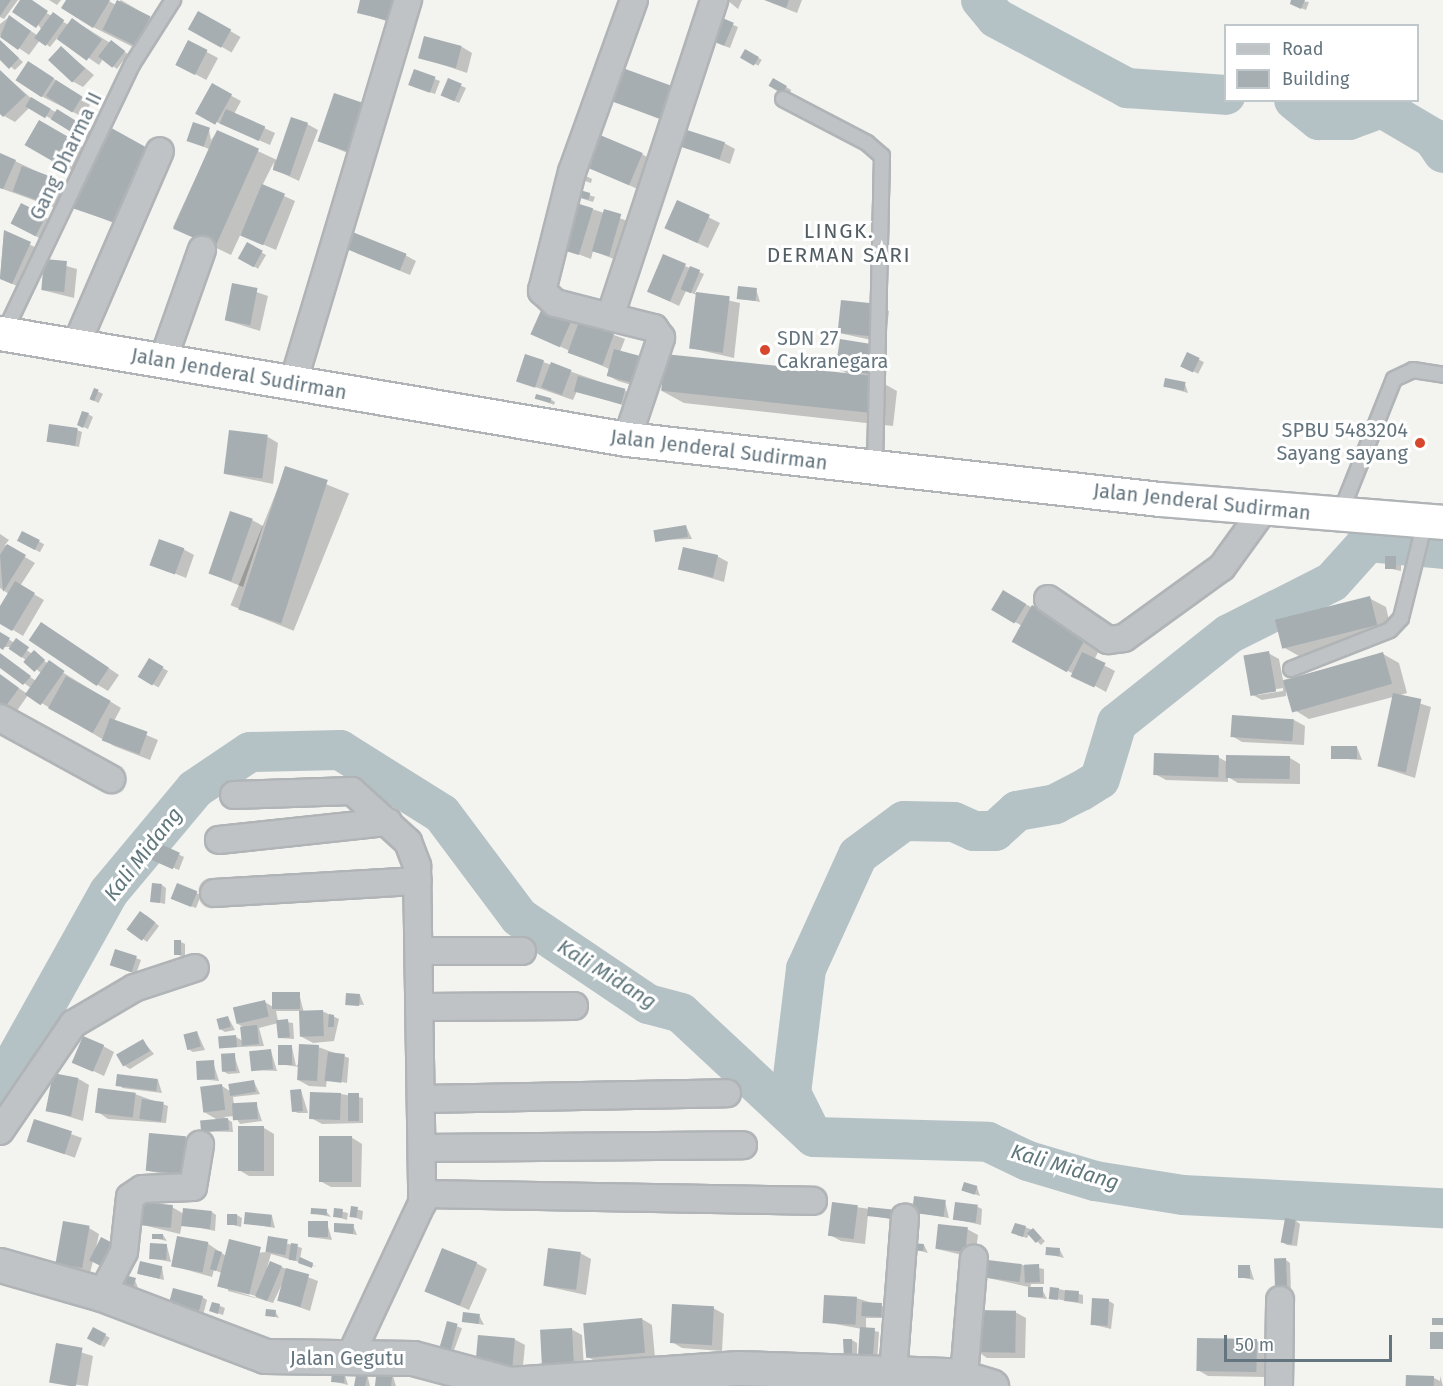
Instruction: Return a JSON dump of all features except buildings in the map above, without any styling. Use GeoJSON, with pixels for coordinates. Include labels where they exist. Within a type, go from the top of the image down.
{"type":"FeatureCollection","features":[{"type":"Feature","properties":{"kind":"highway","name":"Jalan Jenderal Sudirman"},"geometry":{"type":"LineString","coordinates":[[2,333],[627,439],[876,468],[1339,516],[1430,528]]}},
{"type":"Feature","properties":{"kind":"street"},"geometry":{"type":"LineString","coordinates":[[293,383],[408,0]]}},
{"type":"Feature","properties":{"kind":"street"},"geometry":{"type":"LineString","coordinates":[[627,439],[661,338],[654,328],[555,303],[542,291],[572,172],[634,0]]}},
{"type":"Feature","properties":{"kind":"street"},"geometry":{"type":"LineString","coordinates":[[610,317],[714,0]]}},
{"type":"Feature","properties":{"kind":"street"},"geometry":{"type":"LineString","coordinates":[[76,345],[160,151]]}},
{"type":"Feature","properties":{"kind":"street"},"geometry":{"type":"LineString","coordinates":[[164,360],[202,250]]}},
{"type":"Feature","properties":{"kind":"street"},"geometry":{"type":"LineString","coordinates":[[1048,599],[1108,640],[1124,638],[1222,567],[1264,509]]}},
{"type":"Feature","properties":{"kind":"street"},"geometry":{"type":"LineString","coordinates":[[0,718],[111,778]]}},
{"type":"Feature","properties":{"kind":"street"},"geometry":{"type":"LineString","coordinates":[[234,795],[352,791],[408,842],[418,881],[424,1148],[422,1194],[409,1236],[350,1357]]}},
{"type":"Feature","properties":{"kind":"street"},"geometry":{"type":"LineString","coordinates":[[219,840],[388,822]]}},
{"type":"Feature","properties":{"kind":"street"},"geometry":{"type":"LineString","coordinates":[[214,893],[418,881]]}},
{"type":"Feature","properties":{"kind":"street"},"geometry":{"type":"LineString","coordinates":[[420,951],[522,951]]}},
{"type":"Feature","properties":{"kind":"street"},"geometry":{"type":"LineString","coordinates":[[0,1131],[73,1024],[134,988],[195,968]]}},
{"type":"Feature","properties":{"kind":"street"},"geometry":{"type":"LineString","coordinates":[[422,1007],[574,1006]]}},
{"type":"Feature","properties":{"kind":"street"},"geometry":{"type":"LineString","coordinates":[[423,1099],[726,1093]]}},
{"type":"Feature","properties":{"kind":"street"},"geometry":{"type":"LineString","coordinates":[[102,1294],[124,1252],[130,1197],[142,1189],[194,1187],[200,1145]]}},
{"type":"Feature","properties":{"kind":"street"},"geometry":{"type":"LineString","coordinates":[[424,1148],[743,1145]]}},
{"type":"Feature","properties":{"kind":"street"},"geometry":{"type":"LineString","coordinates":[[422,1194],[813,1201]]}},
{"type":"Feature","properties":{"kind":"street"},"geometry":{"type":"LineString","coordinates":[[893,1373],[905,1217]]}},
{"type":"Feature","properties":{"kind":"street"},"geometry":{"type":"LineString","coordinates":[[974,1258],[978,1381]]}},
{"type":"Feature","properties":{"kind":"street","name":"Jalan Gegutu"},"geometry":{"type":"LineString","coordinates":[[0,1265],[102,1294],[265,1356],[413,1358],[510,1384],[666,1370],[893,1373],[978,1381]]}},
{"type":"Feature","properties":{"kind":"street"},"geometry":{"type":"LineString","coordinates":[[1279,1386],[1280,1300]]}},
{"type":"Feature","properties":{"kind":"lane","name":"Gang Dharma II"},"geometry":{"type":"LineString","coordinates":[[2,333],[133,63],[173,0]]}},
{"type":"Feature","properties":{"kind":"lane"},"geometry":{"type":"LineString","coordinates":[[783,99],[867,143],[882,156],[876,468]]}},
{"type":"Feature","properties":{"kind":"lane"},"geometry":{"type":"LineString","coordinates":[[1339,516],[1394,379],[1413,370],[1443,375]]}},
{"type":"Feature","properties":{"kind":"lane"},"geometry":{"type":"LineString","coordinates":[[1291,669],[1390,630],[1409,601],[1430,528]]}},
{"type":"Feature","properties":{"kind":"waterway"},"geometry":{"type":"LineString","coordinates":[[981,0],[996,18],[1127,88],[1224,95]]}},
{"type":"Feature","properties":{"kind":"waterway"},"geometry":{"type":"LineString","coordinates":[[1296,102],[1319,120],[1349,120],[1382,108],[1433,138],[1443,153]]}},
{"type":"Feature","properties":{"kind":"waterway"},"geometry":{"type":"LineString","coordinates":[[809,1129],[791,1093],[806,969],[858,855],[904,821],[954,822],[974,831],[995,831],[1017,811],[1055,804],[1081,791],[1100,779],[1117,723],[1229,634],[1332,582],[1368,542],[1443,549]]}},
{"type":"Feature","properties":{"kind":"waterway","name":"Kali Midang"},"geometry":{"type":"LineString","coordinates":[[0,1087],[109,892],[195,789],[250,752],[340,750],[442,814],[519,917],[648,1004],[681,1013],[814,1137],[988,1142],[1028,1161],[1095,1181],[1183,1195],[1443,1208]]}},
{"type":"Feature","properties":{"kind":"place","name":"SDN 27 Cakranegara"},"geometry":{"type":"Point","coordinates":[765,350]}},
{"type":"Feature","properties":{"kind":"place","name":"SPBU 5483204 Sayang sayang"},"geometry":{"type":"Point","coordinates":[1420,443]}},
{"type":"Feature","properties":{"kind":"district","name":"LINGK. DERMAN SARI"},"geometry":{"type":"Point","coordinates":[839,243]}}]}
